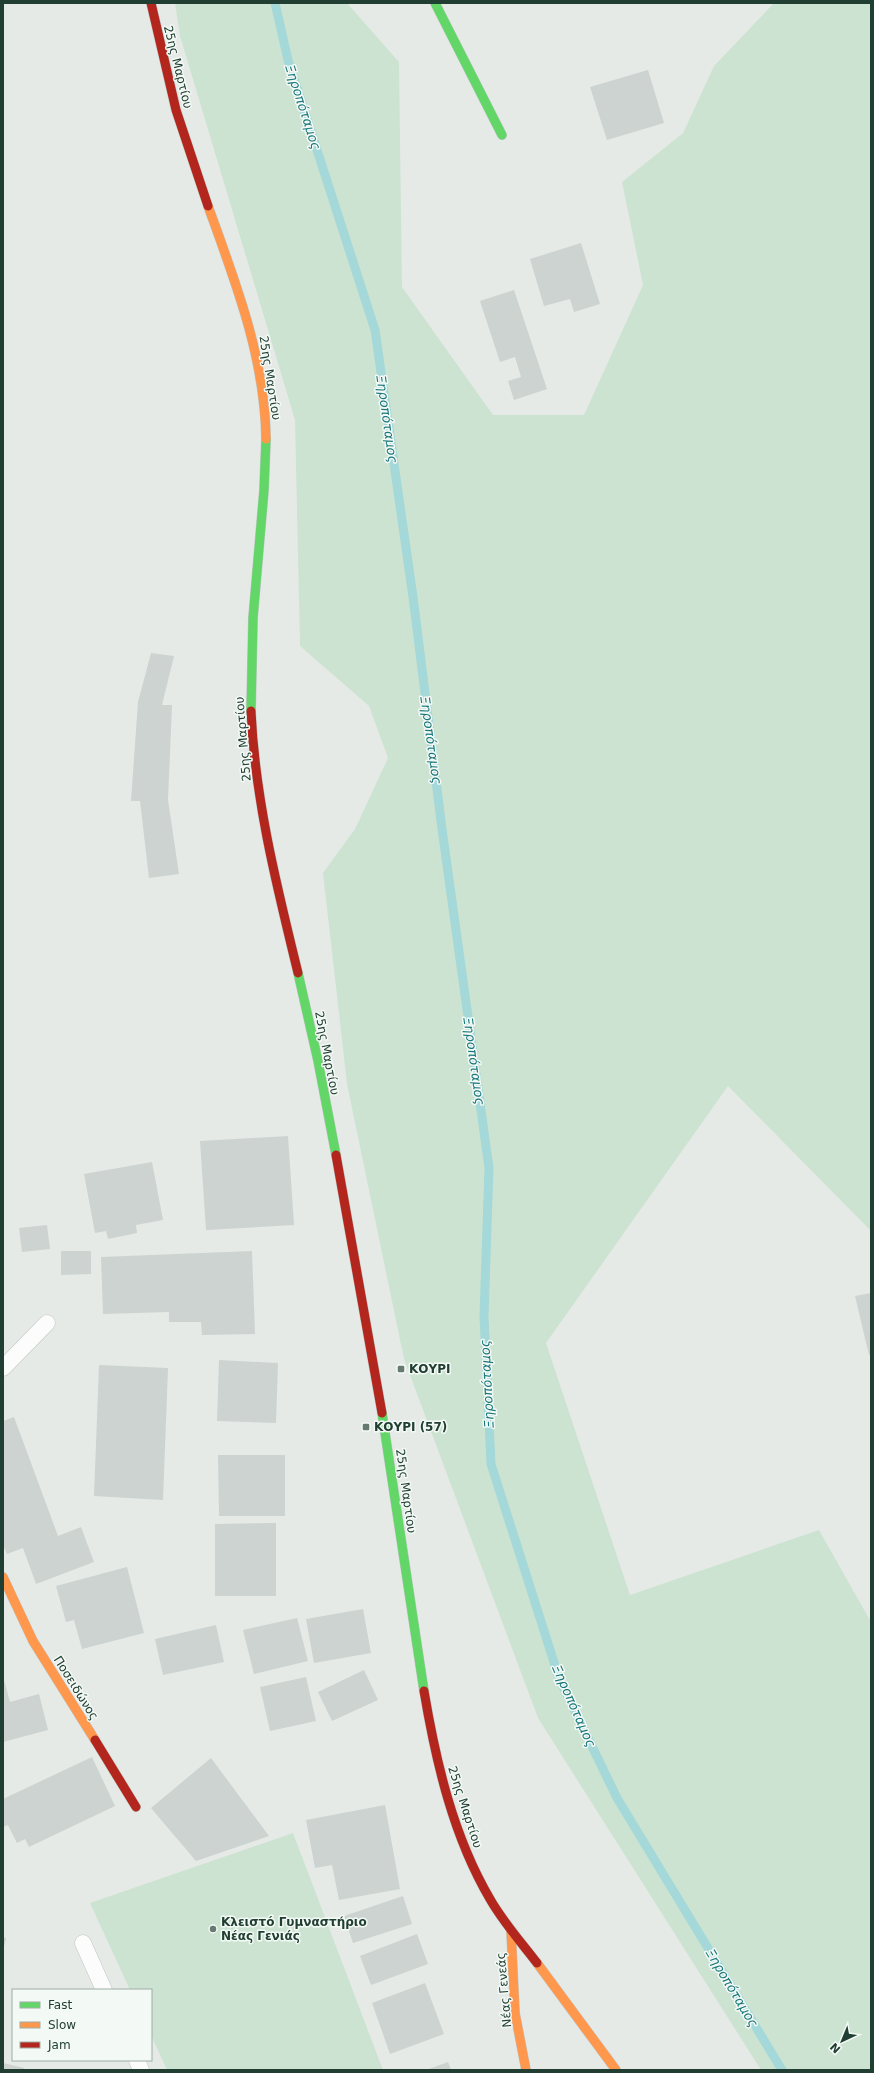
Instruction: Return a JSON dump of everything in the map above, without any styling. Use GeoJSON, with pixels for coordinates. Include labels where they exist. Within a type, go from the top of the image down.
{"type":"FeatureCollection","features":[{"type":"Feature","properties":{"kind":"main road","name":"25ης Μαρτίου"},"geometry":{"type":"LineString","coordinates":[[151,3],[181,129],[248,318],[262,386],[265,418],[265,479],[251,646],[250,694],[252,733],[260,802],[265,838],[276,888],[310,1024],[376,1378],[426,1705],[438,1761],[454,1821],[476,1876],[511,1931],[616,2070]]}},
{"type":"Feature","properties":{"kind":"main road"},"geometry":{"type":"LineString","coordinates":[[435,3],[502,135]]}},
{"type":"Feature","properties":{"kind":"main road","name":"Ποσειδώνος"},"geometry":{"type":"LineString","coordinates":[[3,1577],[33,1640],[136,1807]]}},
{"type":"Feature","properties":{"kind":"main road","name":"Νέας Γενεάς"},"geometry":{"type":"LineString","coordinates":[[511,1931],[515,2013],[526,2070]]}},
{"type":"Feature","properties":{"kind":"lane"},"geometry":{"type":"LineString","coordinates":[[3,1368],[46,1323]]}},
{"type":"Feature","properties":{"kind":"lane"},"geometry":{"type":"LineString","coordinates":[[83,1944],[104,1989]]}},
{"type":"Feature","properties":{"kind":"lane"},"geometry":{"type":"LineString","coordinates":[[138,2061],[142,2070]]}},
{"type":"Feature","properties":{"kind":"green space"},"geometry":{"type":"Polygon","coordinates":[[[175,3],[347,3],[399,62],[402,287],[493,415],[584,415],[643,285],[622,182],[683,133],[714,66],[774,3],[871,3],[871,1231],[728,1086],[546,1343],[630,1595],[819,1530],[871,1622],[871,2070],[761,2070],[538,1718],[404,1359],[347,1084],[323,873],[355,829],[388,758],[369,706],[300,646],[295,420],[180,36],[175,3]]]}},
{"type":"Feature","properties":{"kind":"green space"},"geometry":{"type":"Polygon","coordinates":[[[293,1833],[383,2070],[167,2070],[152,2037],[152,1989],[130,1989],[90,1903],[293,1833]]]}},
{"type":"Feature","properties":{"kind":"building"},"geometry":{"type":"Polygon","coordinates":[[[648,70],[664,123],[607,140],[590,87],[648,70]]]}},
{"type":"Feature","properties":{"kind":"building"},"geometry":{"type":"Polygon","coordinates":[[[581,243],[600,304],[574,312],[570,299],[544,306],[530,259],[581,243]]]}},
{"type":"Feature","properties":{"kind":"building"},"geometry":{"type":"Polygon","coordinates":[[[514,290],[547,389],[514,400],[508,381],[521,377],[515,357],[500,362],[480,301],[514,290]]]}},
{"type":"Feature","properties":{"kind":"building"},"geometry":{"type":"Polygon","coordinates":[[[151,653],[174,656],[162,705],[172,705],[168,800],[179,874],[149,878],[140,801],[131,801],[138,702],[151,653]]]}},
{"type":"Feature","properties":{"kind":"building"},"geometry":{"type":"Polygon","coordinates":[[[288,1136],[294,1225],[206,1230],[200,1141],[288,1136]]]}},
{"type":"Feature","properties":{"kind":"building"},"geometry":{"type":"Polygon","coordinates":[[[152,1162],[163,1220],[136,1225],[137,1233],[108,1239],[106,1231],[95,1233],[84,1174],[152,1162]]]}},
{"type":"Feature","properties":{"kind":"building"},"geometry":{"type":"Polygon","coordinates":[[[47,1225],[50,1249],[22,1252],[19,1228],[47,1225]]]}},
{"type":"Feature","properties":{"kind":"building"},"geometry":{"type":"Polygon","coordinates":[[[61,1251],[91,1251],[91,1274],[61,1275],[61,1251]]]}},
{"type":"Feature","properties":{"kind":"building"},"geometry":{"type":"Polygon","coordinates":[[[252,1251],[255,1334],[202,1335],[201,1322],[169,1322],[169,1312],[103,1314],[101,1257],[252,1251]]]}},
{"type":"Feature","properties":{"kind":"building"},"geometry":{"type":"Polygon","coordinates":[[[871,1293],[871,1354],[869,1355],[855,1296],[871,1293]]]}},
{"type":"Feature","properties":{"kind":"building"},"geometry":{"type":"Polygon","coordinates":[[[219,1360],[278,1363],[276,1423],[217,1421],[219,1360]]]}},
{"type":"Feature","properties":{"kind":"building"},"geometry":{"type":"Polygon","coordinates":[[[99,1365],[168,1368],[163,1500],[94,1496],[99,1365]]]}},
{"type":"Feature","properties":{"kind":"building"},"geometry":{"type":"Polygon","coordinates":[[[14,1417],[58,1536],[81,1527],[94,1562],[36,1584],[23,1548],[7,1554],[3,1545],[3,1421],[14,1417]]]}},
{"type":"Feature","properties":{"kind":"building"},"geometry":{"type":"Polygon","coordinates":[[[218,1455],[285,1455],[285,1516],[219,1516],[218,1455]]]}},
{"type":"Feature","properties":{"kind":"building"},"geometry":{"type":"Polygon","coordinates":[[[276,1523],[276,1596],[215,1596],[215,1524],[276,1523]]]}},
{"type":"Feature","properties":{"kind":"building"},"geometry":{"type":"Polygon","coordinates":[[[127,1567],[144,1633],[82,1649],[74,1620],[66,1622],[56,1586],[127,1567]]]}},
{"type":"Feature","properties":{"kind":"building"},"geometry":{"type":"Polygon","coordinates":[[[363,1609],[371,1653],[314,1663],[306,1619],[363,1609]]]}},
{"type":"Feature","properties":{"kind":"building"},"geometry":{"type":"Polygon","coordinates":[[[297,1618],[308,1661],[254,1674],[243,1630],[297,1618]]]}},
{"type":"Feature","properties":{"kind":"building"},"geometry":{"type":"Polygon","coordinates":[[[216,1625],[224,1662],[163,1675],[155,1639],[216,1625]]]}},
{"type":"Feature","properties":{"kind":"building"},"geometry":{"type":"Polygon","coordinates":[[[364,1670],[378,1700],[332,1721],[318,1692],[364,1670]]]}},
{"type":"Feature","properties":{"kind":"building"},"geometry":{"type":"Polygon","coordinates":[[[3,1676],[10,1702],[39,1694],[48,1730],[3,1742],[3,1676]]]}},
{"type":"Feature","properties":{"kind":"building"},"geometry":{"type":"Polygon","coordinates":[[[306,1677],[316,1721],[270,1731],[260,1687],[306,1677]]]}},
{"type":"Feature","properties":{"kind":"building"},"geometry":{"type":"Polygon","coordinates":[[[92,1757],[115,1806],[29,1847],[25,1839],[17,1843],[8,1825],[3,1827],[3,1799],[92,1757]]]}},
{"type":"Feature","properties":{"kind":"building"},"geometry":{"type":"Polygon","coordinates":[[[211,1758],[269,1836],[196,1861],[151,1808],[211,1758]]]}},
{"type":"Feature","properties":{"kind":"building"},"geometry":{"type":"Polygon","coordinates":[[[385,1805],[400,1889],[339,1900],[332,1865],[315,1868],[306,1820],[385,1805]]]}},
{"type":"Feature","properties":{"kind":"building"},"geometry":{"type":"Polygon","coordinates":[[[403,1896],[412,1924],[353,1943],[344,1916],[403,1896]]]}},
{"type":"Feature","properties":{"kind":"building"},"geometry":{"type":"Polygon","coordinates":[[[417,1934],[428,1964],[371,1985],[360,1956],[417,1934]]]}},
{"type":"Feature","properties":{"kind":"building"},"geometry":{"type":"Polygon","coordinates":[[[3,1937],[6,1938],[4,1947],[3,1947],[3,1937]]]}},
{"type":"Feature","properties":{"kind":"building"},"geometry":{"type":"Polygon","coordinates":[[[425,1983],[444,2034],[390,2054],[372,2003],[425,1983]]]}},
{"type":"Feature","properties":{"kind":"building"},"geometry":{"type":"Polygon","coordinates":[[[448,2062],[451,2070],[426,2070],[448,2062]]]}},
{"type":"Feature","properties":{"kind":"building"},"geometry":{"type":"Polygon","coordinates":[[[3,2063],[24,2068],[23,2070],[3,2070],[3,2063]]]}},
{"type":"Feature","properties":{"kind":"waterway","name":"Ξηροπόταμος"},"geometry":{"type":"LineString","coordinates":[[275,3],[288,60],[375,330],[413,597],[442,829],[489,1168],[484,1316],[491,1464],[559,1678],[617,1798],[782,2070]]}},
{"type":"Feature","properties":{"kind":"traffic: fast"},"geometry":{"type":"LineString","coordinates":[[435,3],[502,135]]}},
{"type":"Feature","properties":{"kind":"traffic: fast"},"geometry":{"type":"LineString","coordinates":[[251,711],[253,618],[264,490],[266,439]]}},
{"type":"Feature","properties":{"kind":"traffic: fast"},"geometry":{"type":"LineString","coordinates":[[298,973],[318,1061],[336,1155]]}},
{"type":"Feature","properties":{"kind":"traffic: fast"},"geometry":{"type":"LineString","coordinates":[[382,1413],[424,1691]]}},
{"type":"Feature","properties":{"kind":"traffic: slow"},"geometry":{"type":"LineString","coordinates":[[208,206],[247,320],[260,379],[266,439]]}},
{"type":"Feature","properties":{"kind":"traffic: slow"},"geometry":{"type":"LineString","coordinates":[[3,1577],[33,1641],[95,1740]]}},
{"type":"Feature","properties":{"kind":"traffic: slow"},"geometry":{"type":"LineString","coordinates":[[511,1931],[515,2013],[526,2070]]}},
{"type":"Feature","properties":{"kind":"traffic: slow"},"geometry":{"type":"LineString","coordinates":[[537,1963],[616,2070]]}},
{"type":"Feature","properties":{"kind":"traffic: jam"},"geometry":{"type":"LineString","coordinates":[[151,3],[176,110],[208,206]]}},
{"type":"Feature","properties":{"kind":"traffic: jam"},"geometry":{"type":"LineString","coordinates":[[251,711],[253,744],[262,810],[275,876],[298,973]]}},
{"type":"Feature","properties":{"kind":"traffic: jam"},"geometry":{"type":"LineString","coordinates":[[336,1155],[382,1413]]}},
{"type":"Feature","properties":{"kind":"traffic: jam"},"geometry":{"type":"LineString","coordinates":[[424,1691],[440,1771],[456,1824],[466,1850],[477,1875],[495,1907],[506,1924],[537,1963]]}},
{"type":"Feature","properties":{"kind":"traffic: jam"},"geometry":{"type":"LineString","coordinates":[[95,1740],[136,1807]]}},
{"type":"Feature","properties":{"kind":"place","name":"ΚΟΥΡΙ"},"geometry":{"type":"Point","coordinates":[401,1369]}},
{"type":"Feature","properties":{"kind":"place","name":"ΚΟΥΡΙ (57)"},"geometry":{"type":"Point","coordinates":[366,1427]}},
{"type":"Feature","properties":{"kind":"place","name":"Κλειστό Γυμναστήριο Νέας Γενιάς"},"geometry":{"type":"Point","coordinates":[213,1929]}}]}
